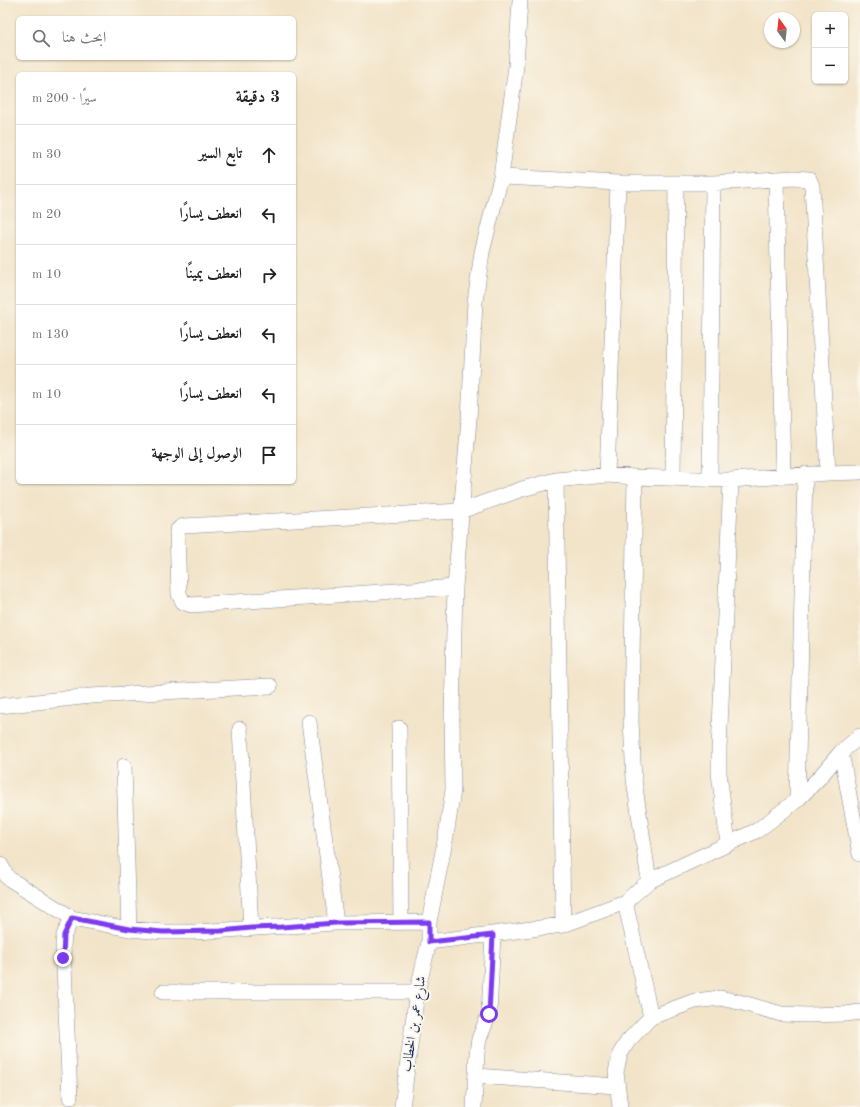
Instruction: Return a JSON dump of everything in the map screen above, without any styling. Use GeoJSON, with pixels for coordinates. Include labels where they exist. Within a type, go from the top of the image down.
{"type":"FeatureCollection","features":[{"type":"Feature","properties":{"kind":"street","name":"شارع عمر بن الخطاب"},"geometry":{"type":"LineString","coordinates":[[402,1107],[417,992],[429,942],[429,922],[446,836],[453,790],[452,717],[455,587],[460,510],[469,419],[475,302],[482,252],[502,177],[516,66],[520,0]]}},
{"type":"Feature","properties":{"kind":"street"},"geometry":{"type":"LineString","coordinates":[[502,177],[676,183],[713,183],[805,178],[810,180],[812,186],[828,473]]}},
{"type":"Feature","properties":{"kind":"street"},"geometry":{"type":"LineString","coordinates":[[776,179],[783,476]]}},
{"type":"Feature","properties":{"kind":"street"},"geometry":{"type":"LineString","coordinates":[[606,475],[618,182]]}},
{"type":"Feature","properties":{"kind":"street"},"geometry":{"type":"LineString","coordinates":[[674,478],[676,183]]}},
{"type":"Feature","properties":{"kind":"street"},"geometry":{"type":"LineString","coordinates":[[710,478],[713,183]]}},
{"type":"Feature","properties":{"kind":"street"},"geometry":{"type":"LineString","coordinates":[[455,587],[191,605],[183,602],[179,594],[176,534],[178,529],[184,526],[460,510],[522,489],[556,480],[606,475],[731,480],[805,474],[860,472]]}},
{"type":"Feature","properties":{"kind":"street"},"geometry":{"type":"LineString","coordinates":[[797,800],[805,474]]}},
{"type":"Feature","properties":{"kind":"street"},"geometry":{"type":"LineString","coordinates":[[635,477],[631,721],[634,780],[649,881]]}},
{"type":"Feature","properties":{"kind":"street"},"geometry":{"type":"LineString","coordinates":[[556,480],[563,925]]}},
{"type":"Feature","properties":{"kind":"street"},"geometry":{"type":"LineString","coordinates":[[728,844],[719,773],[719,749],[731,480]]}},
{"type":"Feature","properties":{"kind":"street"},"geometry":{"type":"LineString","coordinates":[[0,706],[91,696],[270,686]]}},
{"type":"Feature","properties":{"kind":"street"},"geometry":{"type":"LineString","coordinates":[[309,722],[336,923]]}},
{"type":"Feature","properties":{"kind":"street"},"geometry":{"type":"LineString","coordinates":[[399,728],[401,922]]}},
{"type":"Feature","properties":{"kind":"street"},"geometry":{"type":"LineString","coordinates":[[240,729],[251,928]]}},
{"type":"Feature","properties":{"kind":"street"},"geometry":{"type":"LineString","coordinates":[[429,942],[563,925],[625,902],[649,881],[758,830],[797,800],[819,778],[840,752],[860,736]]}},
{"type":"Feature","properties":{"kind":"street"},"geometry":{"type":"LineString","coordinates":[[840,752],[860,854]]}},
{"type":"Feature","properties":{"kind":"street"},"geometry":{"type":"LineString","coordinates":[[124,766],[129,929]]}},
{"type":"Feature","properties":{"kind":"street"},"geometry":{"type":"LineString","coordinates":[[0,864],[4,884],[72,918],[129,929],[163,932],[190,932],[336,923],[429,922]]}},
{"type":"Feature","properties":{"kind":"street"},"geometry":{"type":"LineString","coordinates":[[625,902],[651,1017]]}},
{"type":"Feature","properties":{"kind":"street"},"geometry":{"type":"LineString","coordinates":[[70,1097],[63,946],[64,935],[72,918]]}},
{"type":"Feature","properties":{"kind":"street"},"geometry":{"type":"LineString","coordinates":[[474,1107],[479,1039],[489,1014],[493,935]]}},
{"type":"Feature","properties":{"kind":"street"},"geometry":{"type":"LineString","coordinates":[[163,992],[417,992]]}},
{"type":"Feature","properties":{"kind":"street"},"geometry":{"type":"LineString","coordinates":[[620,1107],[616,1086],[616,1072],[620,1054],[628,1041],[651,1017],[695,1001],[720,998],[781,1014],[808,1015],[860,1012]]}},
{"type":"Feature","properties":{"kind":"street"},"geometry":{"type":"LineString","coordinates":[[477,1076],[616,1086]]}},
{"type":"Feature","properties":{"kind":"route"},"geometry":{"type":"LineString","coordinates":[[63,958],[64,935],[72,918],[96,924],[163,932],[221,931],[336,923],[429,922],[429,942],[493,935],[489,1014]]}}]}
